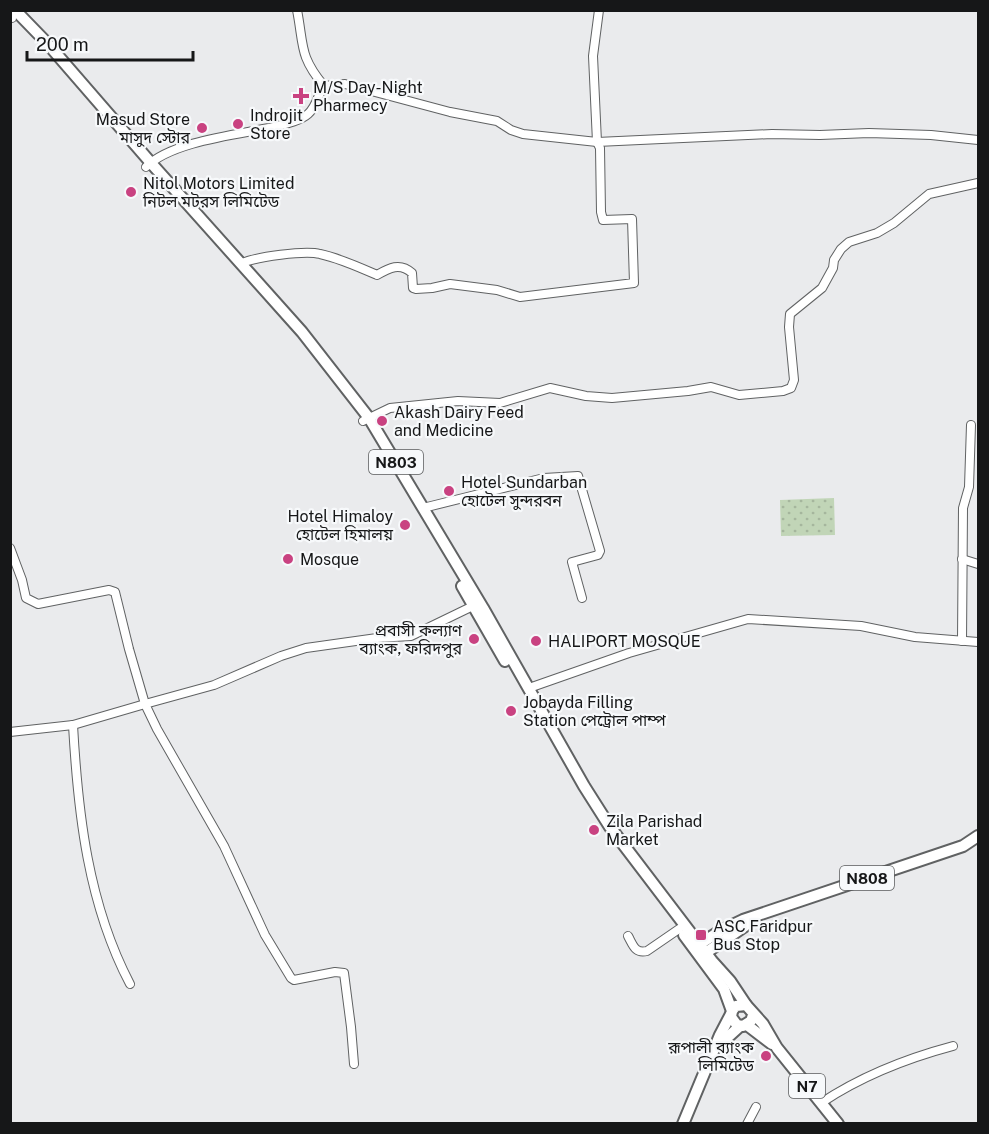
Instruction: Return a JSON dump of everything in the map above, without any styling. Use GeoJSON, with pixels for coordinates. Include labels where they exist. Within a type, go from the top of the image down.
{"type":"FeatureCollection","features":[{"type":"Feature","properties":{"kind":"highway","name":"N803"},"geometry":{"type":"LineString","coordinates":[[12,16],[299,334]]}},
{"type":"Feature","properties":{"kind":"highway","name":"N803"},"geometry":{"type":"LineString","coordinates":[[200,222],[242,263],[366,420],[543,720],[610,826],[700,950],[724,989],[732,1012]]}},
{"type":"Feature","properties":{"kind":"highway","name":"N803"},"geometry":{"type":"LineString","coordinates":[[393,464],[423,507],[473,606],[519,679],[529,688],[578,789],[604,830],[679,929],[730,981],[746,1005]]}},
{"type":"Feature","properties":{"kind":"highway","name":"N808"},"geometry":{"type":"LineString","coordinates":[[700,950],[722,930],[743,920],[963,846],[978,836]]}},
{"type":"Feature","properties":{"kind":"highway"},"geometry":{"type":"LineString","coordinates":[[683,1124],[732,1012],[739,1005],[746,1005]]}},
{"type":"Feature","properties":{"kind":"highway","name":"N7"},"geometry":{"type":"LineString","coordinates":[[746,1005],[763,1024],[777,1048],[838,1124]]}},
{"type":"Feature","properties":{"kind":"highway","name":"N7"},"geometry":{"type":"LineString","coordinates":[[732,1012],[732,1020],[777,1048]]}},
{"type":"Feature","properties":{"kind":"highway"},"geometry":{"type":"LineString","coordinates":[[714,1051],[751,1021],[753,1015]]}},
{"type":"Feature","properties":{"kind":"street"},"geometry":{"type":"LineString","coordinates":[[297,10],[302,50],[310,69],[324,86]]}},
{"type":"Feature","properties":{"kind":"street"},"geometry":{"type":"LineString","coordinates":[[242,263],[263,257],[318,253],[377,275],[396,266],[403,267],[412,273],[413,288],[416,289],[450,284],[497,290],[520,297],[631,284],[635,281],[633,222],[631,218],[604,220],[602,218],[600,148],[597,142],[593,56],[599,10]]}},
{"type":"Feature","properties":{"kind":"street"},"geometry":{"type":"LineString","coordinates":[[324,86],[345,84],[450,112],[497,121],[523,134],[597,142],[772,134],[869,133],[931,135],[978,140]]}},
{"type":"Feature","properties":{"kind":"street"},"geometry":{"type":"LineString","coordinates":[[148,165],[175,150],[210,139],[282,125],[307,115],[324,86]]}},
{"type":"Feature","properties":{"kind":"street"},"geometry":{"type":"LineString","coordinates":[[366,420],[390,408],[458,401],[500,403],[550,388],[586,396],[612,398],[711,387],[739,395],[783,391],[790,388],[794,380],[790,314],[822,288],[841,249],[849,242],[877,233],[894,223],[929,194],[978,183]]}},
{"type":"Feature","properties":{"kind":"street"},"geometry":{"type":"LineString","coordinates":[[963,641],[963,508],[969,487],[971,425]]}},
{"type":"Feature","properties":{"kind":"street"},"geometry":{"type":"LineString","coordinates":[[423,507],[544,478],[578,476],[600,551],[598,555],[572,562],[582,598]]}},
{"type":"Feature","properties":{"kind":"street"},"geometry":{"type":"LineString","coordinates":[[10,548],[26,598],[31,602],[38,604],[109,590],[116,592],[145,704],[224,846],[261,926],[291,978],[294,981],[335,972],[344,973],[354,1064]]}},
{"type":"Feature","properties":{"kind":"street"},"geometry":{"type":"LineString","coordinates":[[962,560],[978,564]]}},
{"type":"Feature","properties":{"kind":"street"},"geometry":{"type":"LineString","coordinates":[[10,732],[72,725],[214,685],[281,656],[306,648],[377,638],[411,636],[473,606]]}},
{"type":"Feature","properties":{"kind":"street"},"geometry":{"type":"LineString","coordinates":[[529,688],[628,653],[748,619],[861,626],[915,637],[978,642]]}},
{"type":"Feature","properties":{"kind":"street"},"geometry":{"type":"LineString","coordinates":[[72,725],[81,822],[90,870],[106,930],[130,984]]}},
{"type":"Feature","properties":{"kind":"street"},"geometry":{"type":"LineString","coordinates":[[628,936],[636,950],[642,952],[679,929]]}},
{"type":"Feature","properties":{"kind":"street"},"geometry":{"type":"LineString","coordinates":[[821,1103],[840,1090],[870,1077],[930,1052],[953,1046]]}},
{"type":"Feature","properties":{"kind":"street"},"geometry":{"type":"LineString","coordinates":[[747,1124],[756,1107]]}},
{"type":"Feature","properties":{"kind":"green space"},"geometry":{"type":"Polygon","coordinates":[[[834,498],[835,535],[781,536],[780,500],[834,498]]]}},
{"type":"Feature","properties":{"kind":"place","name":"M/S Day-Night Pharmecy"},"geometry":{"type":"Point","coordinates":[301,96]}},
{"type":"Feature","properties":{"kind":"place","name":"Indrojit Store"},"geometry":{"type":"Point","coordinates":[238,124]}},
{"type":"Feature","properties":{"kind":"place","name":"Masud Store মাসুদ স্টোর"},"geometry":{"type":"Point","coordinates":[202,128]}},
{"type":"Feature","properties":{"kind":"place","name":"Nitol Motors Limited নিটল মটরস লিমিটেড"},"geometry":{"type":"Point","coordinates":[131,192]}},
{"type":"Feature","properties":{"kind":"place","name":"Akash Dairy Feed and Medicine"},"geometry":{"type":"Point","coordinates":[382,421]}},
{"type":"Feature","properties":{"kind":"place","name":"Hotel Sundarban হোটেল সুন্দরবন"},"geometry":{"type":"Point","coordinates":[449,491]}},
{"type":"Feature","properties":{"kind":"place","name":"Hotel Himaloy হোটেল হিমালয়"},"geometry":{"type":"Point","coordinates":[405,525]}},
{"type":"Feature","properties":{"kind":"place","name":"Mosque"},"geometry":{"type":"Point","coordinates":[288,559]}},
{"type":"Feature","properties":{"kind":"place","name":"প্রবাসী কল্যাণ ব্যাংক, ফরিদপুর"},"geometry":{"type":"Point","coordinates":[474,639]}},
{"type":"Feature","properties":{"kind":"place","name":"HALIPORT MOSQUE"},"geometry":{"type":"Point","coordinates":[536,641]}},
{"type":"Feature","properties":{"kind":"place","name":"Jobayda Filling Station পেট্রোল পাম্প"},"geometry":{"type":"Point","coordinates":[511,711]}},
{"type":"Feature","properties":{"kind":"place","name":"Zila Parishad Market"},"geometry":{"type":"Point","coordinates":[594,830]}},
{"type":"Feature","properties":{"kind":"place","name":"ASC Faridpur Bus Stop"},"geometry":{"type":"Point","coordinates":[701,935]}},
{"type":"Feature","properties":{"kind":"place","name":"রূপালী ব্যাংক লিমিটেড"},"geometry":{"type":"Point","coordinates":[766,1056]}}]}
